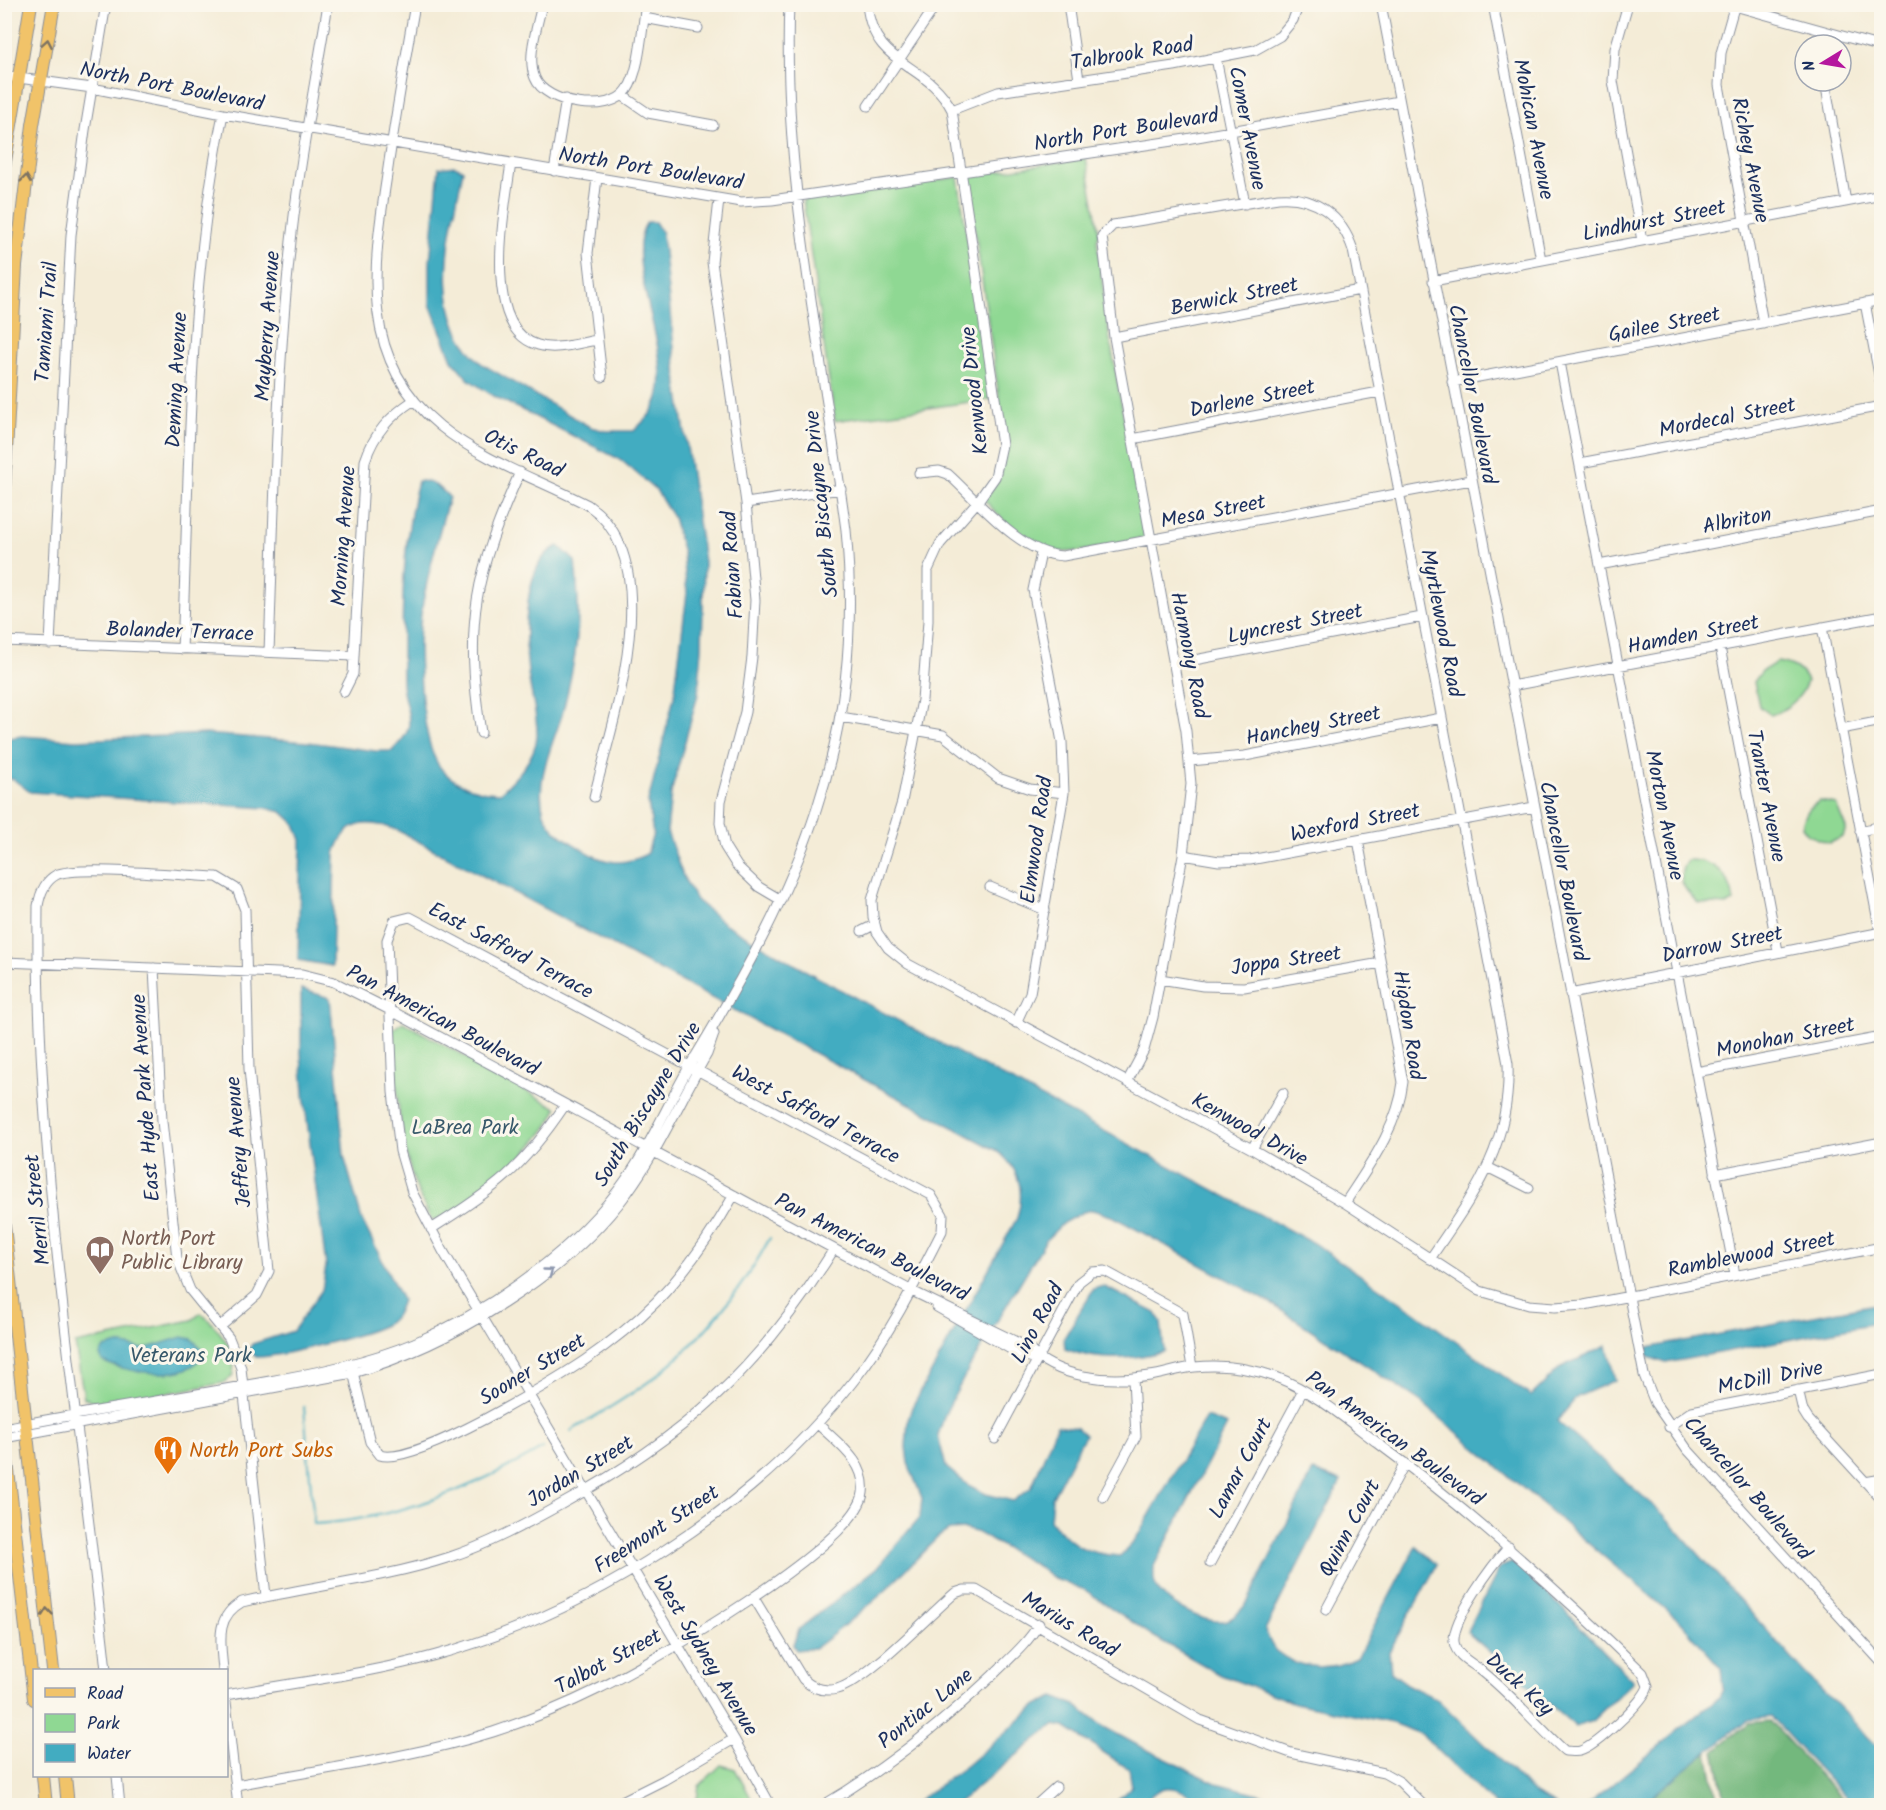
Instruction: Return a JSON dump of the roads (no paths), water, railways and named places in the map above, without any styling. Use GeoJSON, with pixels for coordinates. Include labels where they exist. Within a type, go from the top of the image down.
{"type":"FeatureCollection","features":[{"type":"Feature","properties":{"kind":"main road"},"geometry":{"type":"LineString","coordinates":[[4,168],[31,4]]}},
{"type":"Feature","properties":{"kind":"main road","name":"Tamiami Trail"},"geometry":{"type":"LineString","coordinates":[[4,489],[16,266],[40,81],[54,4]]}},
{"type":"Feature","properties":{"kind":"main road"},"geometry":{"type":"LineString","coordinates":[[4,1226],[53,1669]]}},
{"type":"Feature","properties":{"kind":"main road"},"geometry":{"type":"LineString","coordinates":[[5,1437],[33,1690]]}},
{"type":"Feature","properties":{"kind":"main road"},"geometry":{"type":"LineString","coordinates":[[43,1777],[46,1806]]}},
{"type":"Feature","properties":{"kind":"main road"},"geometry":{"type":"LineString","coordinates":[[65,1777],[68,1806]]}},
{"type":"Feature","properties":{"kind":"street","name":"Tamiami Trail"},"geometry":{"type":"LineString","coordinates":[[50,644],[66,288],[77,185],[106,4]]}},
{"type":"Feature","properties":{"kind":"street","name":"Mayberry Avenue"},"geometry":{"type":"LineString","coordinates":[[269,652],[285,301],[306,128],[328,4]]}},
{"type":"Feature","properties":{"kind":"street","name":"Otis Road"},"geometry":{"type":"LineString","coordinates":[[415,4],[391,143],[376,257],[375,298],[379,327],[388,355],[414,400],[453,436],[592,508],[616,537],[627,567],[628,642],[624,673],[594,798]]}},
{"type":"Feature","properties":{"kind":"street"},"geometry":{"type":"LineString","coordinates":[[542,4],[533,71],[544,91],[566,99],[603,105],[623,96],[632,81],[646,4]]}},
{"type":"Feature","properties":{"kind":"street","name":"South Biscayne Drive"},"geometry":{"type":"LineString","coordinates":[[5,1437],[26,1429],[352,1369],[423,1348],[480,1312],[578,1237],[614,1197],[650,1150],[762,941],[781,900],[818,809],[841,717],[849,637],[850,591],[841,489],[798,196],[789,101],[789,4]]}},
{"type":"Feature","properties":{"kind":"street","name":"Kenwood Drive"},"geometry":{"type":"LineString","coordinates":[[867,4],[877,40],[898,60],[935,86],[952,110],[1002,445],[995,477],[978,501],[940,544],[931,560],[928,577],[926,659],[916,730],[902,802],[873,891],[874,925],[888,948],[901,960],[1252,1149],[1345,1203],[1480,1291],[1517,1303],[1569,1307],[1628,1297]]}},
{"type":"Feature","properties":{"kind":"street"},"geometry":{"type":"LineString","coordinates":[[1068,4],[1079,80]]}},
{"type":"Feature","properties":{"kind":"street","name":"Talbrook Road"},"geometry":{"type":"LineString","coordinates":[[952,110],[998,92],[1255,50],[1272,42],[1287,28],[1299,4]]}},
{"type":"Feature","properties":{"kind":"street","name":"Chancellor Boulevard"},"geometry":{"type":"LineString","coordinates":[[1381,4],[1644,1376],[1654,1403],[1687,1449],[1881,1663]]}},
{"type":"Feature","properties":{"kind":"street","name":"Mohican Avenue"},"geometry":{"type":"LineString","coordinates":[[1493,4],[1541,260]]}},
{"type":"Feature","properties":{"kind":"street"},"geometry":{"type":"LineString","coordinates":[[1628,4],[1615,49],[1613,81],[1642,241]]}},
{"type":"Feature","properties":{"kind":"street"},"geometry":{"type":"LineString","coordinates":[[1733,5],[1831,33]]}},
{"type":"Feature","properties":{"kind":"street","name":"Richey Avenue"},"geometry":{"type":"LineString","coordinates":[[1733,5],[1721,53],[1719,85],[1763,323]]}},
{"type":"Feature","properties":{"kind":"street"},"geometry":{"type":"LineString","coordinates":[[868,106],[934,8]]}},
{"type":"Feature","properties":{"kind":"street"},"geometry":{"type":"LineString","coordinates":[[644,18],[698,27]]}},
{"type":"Feature","properties":{"kind":"street"},"geometry":{"type":"LineString","coordinates":[[1853,39],[1881,47]]}},
{"type":"Feature","properties":{"kind":"street","name":"Comer Avenue"},"geometry":{"type":"LineString","coordinates":[[1216,58],[1245,204]]}},
{"type":"Feature","properties":{"kind":"street","name":"North Port Boulevard"},"geometry":{"type":"LineString","coordinates":[[4,76],[92,88],[223,114],[719,200],[750,202],[962,173],[1231,131],[1399,101]]}},
{"type":"Feature","properties":{"kind":"street"},"geometry":{"type":"LineString","coordinates":[[1827,93],[1846,202]]}},
{"type":"Feature","properties":{"kind":"street"},"geometry":{"type":"LineString","coordinates":[[623,96],[652,115],[713,125]]}},
{"type":"Feature","properties":{"kind":"street"},"geometry":{"type":"LineString","coordinates":[[554,171],[566,99]]}},
{"type":"Feature","properties":{"kind":"street","name":"Deming Avenue"},"geometry":{"type":"LineString","coordinates":[[182,649],[197,310],[208,200],[223,114]]}},
{"type":"Feature","properties":{"kind":"street"},"geometry":{"type":"LineString","coordinates":[[511,163],[501,252],[504,301],[510,322],[523,338],[541,346],[597,340]]}},
{"type":"Feature","properties":{"kind":"street"},"geometry":{"type":"LineString","coordinates":[[597,178],[588,253],[602,376]]}},
{"type":"Feature","properties":{"kind":"street","name":"Lindhurst Street"},"geometry":{"type":"LineString","coordinates":[[1433,281],[1881,195]]}},
{"type":"Feature","properties":{"kind":"street","name":"Myrtlewood Road"},"geometry":{"type":"LineString","coordinates":[[1104,232],[1113,225],[1292,198],[1311,202],[1327,211],[1341,223],[1350,239],[1508,1064],[1505,1117],[1489,1168],[1430,1259]]}},
{"type":"Feature","properties":{"kind":"street","name":"Fabian Road"},"geometry":{"type":"LineString","coordinates":[[719,200],[712,262],[754,573],[752,657],[745,712],[721,801],[720,823],[725,847],[737,866],[759,888],[781,900]]}},
{"type":"Feature","properties":{"kind":"street","name":"Harmony Road"},"geometry":{"type":"LineString","coordinates":[[1104,232],[1101,240],[1114,337],[1190,761],[1190,804],[1183,855],[1160,979],[1148,1037],[1127,1082]]}},
{"type":"Feature","properties":{"kind":"street","name":"Berwick Street"},"geometry":{"type":"LineString","coordinates":[[1114,337],[1360,290]]}},
{"type":"Feature","properties":{"kind":"street","name":"Gailee Street"},"geometry":{"type":"LineString","coordinates":[[1452,382],[1881,300]]}},
{"type":"Feature","properties":{"kind":"street"},"geometry":{"type":"LineString","coordinates":[[1865,303],[1881,390]]}},
{"type":"Feature","properties":{"kind":"street","name":"Morton Avenue"},"geometry":{"type":"LineString","coordinates":[[1560,362],[1735,1275]]}},
{"type":"Feature","properties":{"kind":"street","name":"Darlene Street"},"geometry":{"type":"LineString","coordinates":[[1132,439],[1379,392]]}},
{"type":"Feature","properties":{"kind":"street","name":"Morning Avenue"},"geometry":{"type":"LineString","coordinates":[[344,692],[351,680],[354,656],[365,461],[372,442],[383,425],[414,400]]}},
{"type":"Feature","properties":{"kind":"street","name":"Mordecal Street"},"geometry":{"type":"LineString","coordinates":[[1580,463],[1881,406]]}},
{"type":"Feature","properties":{"kind":"street"},"geometry":{"type":"LineString","coordinates":[[920,473],[944,471],[1016,536],[1041,553]]}},
{"type":"Feature","properties":{"kind":"street"},"geometry":{"type":"LineString","coordinates":[[481,733],[472,652],[477,591],[495,528],[520,472]]}},
{"type":"Feature","properties":{"kind":"street","name":"Mesa Street"},"geometry":{"type":"LineString","coordinates":[[1041,553],[1072,555],[1471,480]]}},
{"type":"Feature","properties":{"kind":"street"},"geometry":{"type":"LineString","coordinates":[[746,503],[841,489]]}},
{"type":"Feature","properties":{"kind":"street","name":"Albriton"},"geometry":{"type":"LineString","coordinates":[[1599,565],[1881,511]]}},
{"type":"Feature","properties":{"kind":"street","name":"Elmwood Road"},"geometry":{"type":"LineString","coordinates":[[1016,1023],[1029,998],[1064,793],[1062,742],[1033,590],[1041,553]]}},
{"type":"Feature","properties":{"kind":"street","name":"Hamden Street"},"geometry":{"type":"LineString","coordinates":[[1511,686],[1881,616]]}},
{"type":"Feature","properties":{"kind":"street","name":"Lyncrest Street"},"geometry":{"type":"LineString","coordinates":[[1173,664],[1422,617]]}},
{"type":"Feature","properties":{"kind":"street"},"geometry":{"type":"LineString","coordinates":[[1821,627],[1881,932]]}},
{"type":"Feature","properties":{"kind":"street","name":"Bolander Terrace"},"geometry":{"type":"LineString","coordinates":[[4,641],[354,656]]}},
{"type":"Feature","properties":{"kind":"street","name":"Tranter Avenue"},"geometry":{"type":"LineString","coordinates":[[1720,647],[1778,951]]}},
{"type":"Feature","properties":{"kind":"street"},"geometry":{"type":"LineString","coordinates":[[841,717],[946,736],[984,770],[1005,782],[1030,789],[1064,793]]}},
{"type":"Feature","properties":{"kind":"street","name":"Hanchey Street"},"geometry":{"type":"LineString","coordinates":[[1190,761],[1245,756],[1441,718]]}},
{"type":"Feature","properties":{"kind":"street"},"geometry":{"type":"LineString","coordinates":[[1841,729],[1881,721]]}},
{"type":"Feature","properties":{"kind":"street","name":"Wexford Street"},"geometry":{"type":"LineString","coordinates":[[1183,855],[1239,861],[1534,807]]}},
{"type":"Feature","properties":{"kind":"street"},"geometry":{"type":"LineString","coordinates":[[1860,831],[1881,826]]}},
{"type":"Feature","properties":{"kind":"street","name":"Higdon Road"},"geometry":{"type":"LineString","coordinates":[[1345,1203],[1390,1129],[1401,1098],[1402,1065],[1358,840]]}},
{"type":"Feature","properties":{"kind":"street","name":"Merril Street"},"geometry":{"type":"LineString","coordinates":[[106,1669],[46,1125],[38,962],[38,906],[44,886],[60,874],[86,871],[217,877],[232,884],[243,903],[244,971]]}},
{"type":"Feature","properties":{"kind":"street"},"geometry":{"type":"LineString","coordinates":[[990,887],[1045,910]]}},
{"type":"Feature","properties":{"kind":"street","name":"East Safford Terrace"},"geometry":{"type":"LineString","coordinates":[[431,1229],[407,1179],[400,1151],[393,1092],[388,1009],[388,933],[394,921],[408,916],[693,1069]]}},
{"type":"Feature","properties":{"kind":"street"},"geometry":{"type":"LineString","coordinates":[[862,931],[874,925]]}},
{"type":"Feature","properties":{"kind":"street","name":"Darrow Street"},"geometry":{"type":"LineString","coordinates":[[1570,994],[1881,932]]}},
{"type":"Feature","properties":{"kind":"street","name":"Pan American Boulevard"},"geometry":{"type":"LineString","coordinates":[[4,962],[244,971],[324,979],[388,1009],[961,1317],[1003,1340],[1021,1355],[1084,1376],[1133,1379],[1192,1367],[1225,1366],[1251,1370],[1277,1378],[1303,1390],[1405,1463],[1509,1547],[1575,1606],[1643,1673],[1648,1686]]}},
{"type":"Feature","properties":{"kind":"street","name":"Joppa Street"},"geometry":{"type":"LineString","coordinates":[[1160,979],[1203,986],[1244,987],[1381,963]]}},
{"type":"Feature","properties":{"kind":"street","name":"East Hyde Park Avenue"},"geometry":{"type":"LineString","coordinates":[[154,968],[161,1110],[177,1258],[190,1290],[221,1326],[235,1350],[244,1389],[266,1596]]}},
{"type":"Feature","properties":{"kind":"street","name":"Jeffery Avenue"},"geometry":{"type":"LineString","coordinates":[[221,1326],[257,1295],[268,1271],[251,1092],[244,971]]}},
{"type":"Feature","properties":{"kind":"street","name":"Monohan Street"},"geometry":{"type":"LineString","coordinates":[[1696,1072],[1881,1037]]}},
{"type":"Feature","properties":{"kind":"street","name":"West Safford Terrace"},"geometry":{"type":"LineString","coordinates":[[693,1069],[926,1192]]}},
{"type":"Feature","properties":{"kind":"street"},"geometry":{"type":"LineString","coordinates":[[1252,1149],[1283,1093]]}},
{"type":"Feature","properties":{"kind":"street"},"geometry":{"type":"LineString","coordinates":[[431,1229],[476,1201],[508,1176],[539,1142],[565,1105]]}},
{"type":"Feature","properties":{"kind":"street"},"geometry":{"type":"LineString","coordinates":[[1715,1174],[1881,1142]]}},
{"type":"Feature","properties":{"kind":"street"},"geometry":{"type":"LineString","coordinates":[[1489,1168],[1529,1188]]}},
{"type":"Feature","properties":{"kind":"street","name":"Freemont Street"},"geometry":{"type":"LineString","coordinates":[[228,1695],[409,1662],[447,1652],[531,1622],[632,1568],[727,1506],[781,1461],[818,1424],[868,1361],[912,1291],[944,1224],[938,1203],[926,1192]]}},
{"type":"Feature","properties":{"kind":"street","name":"Sooner Street"},"geometry":{"type":"LineString","coordinates":[[352,1369],[369,1442],[375,1451],[385,1457],[395,1457],[454,1434],[530,1394],[598,1351],[655,1303],[705,1244],[734,1195]]}},
{"type":"Feature","properties":{"kind":"street","name":"West Sydney Avenue"},"geometry":{"type":"LineString","coordinates":[[431,1229],[734,1739],[771,1806]]}},
{"type":"Feature","properties":{"kind":"street","name":"Ramblewood Street"},"geometry":{"type":"LineString","coordinates":[[1628,1297],[1881,1247]]}},
{"type":"Feature","properties":{"kind":"street","name":"Jordan Street"},"geometry":{"type":"LineString","coordinates":[[224,1669],[220,1635],[224,1618],[229,1611],[242,1602],[399,1571],[451,1557],[511,1532],[587,1491],[663,1442],[736,1378],[785,1322],[834,1249]]}},
{"type":"Feature","properties":{"kind":"street","name":"Lino Road"},"geometry":{"type":"LineString","coordinates":[[995,1439],[1079,1282],[1088,1275],[1102,1271],[1110,1272],[1184,1314],[1192,1367]]}},
{"type":"Feature","properties":{"kind":"street","name":"McDill Drive"},"geometry":{"type":"LineString","coordinates":[[1670,1427],[1692,1411],[1881,1374]]}},
{"type":"Feature","properties":{"kind":"street"},"geometry":{"type":"LineString","coordinates":[[1103,1497],[1136,1436],[1133,1379]]}},
{"type":"Feature","properties":{"kind":"street","name":"Lamar Court"},"geometry":{"type":"LineString","coordinates":[[1210,1563],[1303,1390]]}},
{"type":"Feature","properties":{"kind":"street"},"geometry":{"type":"LineString","coordinates":[[1798,1390],[1803,1411],[1808,1419],[1881,1500]]}},
{"type":"Feature","properties":{"kind":"street","name":"Talbot Street"},"geometry":{"type":"LineString","coordinates":[[236,1785],[418,1751],[492,1732],[579,1699],[678,1645],[754,1598],[804,1560],[850,1519],[860,1504],[863,1483],[856,1463],[818,1424]]}},
{"type":"Feature","properties":{"kind":"street","name":"South Biscayne Drive"},"geometry":{"type":"LineString","coordinates":[[4,1428],[26,1429]]}},
{"type":"Feature","properties":{"kind":"street","name":"Quinn Court"},"geometry":{"type":"LineString","coordinates":[[1326,1610],[1405,1463]]}},
{"type":"Feature","properties":{"kind":"street"},"geometry":{"type":"LineString","coordinates":[[1865,1482],[1881,1479]]}},
{"type":"Feature","properties":{"kind":"street","name":"Duck Key"},"geometry":{"type":"LineString","coordinates":[[1509,1547],[1480,1583],[1455,1631],[1455,1646],[1460,1655],[1492,1680],[1565,1750],[1580,1751],[1594,1742],[1643,1698],[1648,1686]]}},
{"type":"Feature","properties":{"kind":"street","name":"Marius Road"},"geometry":{"type":"LineString","coordinates":[[754,1598],[803,1679],[815,1688],[826,1690],[842,1688],[859,1676],[959,1591],[969,1589],[980,1592],[1039,1624],[1168,1704],[1200,1720],[1291,1753],[1380,1771],[1400,1782],[1424,1806]]}},
{"type":"Feature","properties":{"kind":"street","name":"Pontiac Lane"},"geometry":{"type":"LineString","coordinates":[[822,1806],[931,1730],[1013,1656],[1039,1624]]}},
{"type":"Feature","properties":{"kind":"street"},"geometry":{"type":"LineString","coordinates":[[228,1719],[238,1806]]}},
{"type":"Feature","properties":{"kind":"street"},"geometry":{"type":"LineString","coordinates":[[612,1806],[664,1780],[734,1739]]}},
{"type":"Feature","properties":{"kind":"street"},"geometry":{"type":"LineString","coordinates":[[117,1777],[120,1806]]}},
{"type":"Feature","properties":{"kind":"street"},"geometry":{"type":"LineString","coordinates":[[1035,1806],[1056,1787]]}},
{"type":"Feature","properties":{"kind":"water"},"geometry":{"type":"Polygon","coordinates":[[[455,166],[463,170],[453,220],[447,272],[454,322],[465,344],[482,364],[590,427],[606,431],[634,431],[650,414],[659,394],[661,370],[640,264],[640,241],[647,222],[655,222],[662,233],[678,386],[704,562],[702,648],[698,694],[671,793],[667,832],[683,876],[696,900],[725,924],[815,976],[1313,1243],[1415,1312],[1531,1396],[1561,1367],[1607,1346],[1615,1380],[1577,1397],[1557,1421],[1663,1514],[1803,1671],[1881,1750],[1881,1805],[1852,1805],[1771,1717],[1747,1720],[1641,1805],[1587,1805],[1719,1697],[1723,1689],[1721,1668],[1680,1621],[1419,1400],[1267,1301],[1114,1217],[1093,1210],[1083,1212],[1063,1223],[1046,1240],[970,1366],[946,1412],[938,1435],[946,1467],[968,1485],[986,1494],[1013,1501],[1031,1488],[1057,1425],[1077,1428],[1085,1435],[1052,1498],[1050,1520],[1080,1547],[1089,1551],[1120,1556],[1134,1542],[1206,1417],[1227,1425],[1154,1566],[1155,1584],[1166,1598],[1194,1615],[1214,1621],[1230,1619],[1247,1603],[1313,1471],[1341,1481],[1265,1630],[1273,1647],[1285,1657],[1305,1665],[1326,1667],[1357,1658],[1416,1546],[1437,1565],[1389,1652],[1391,1672],[1410,1686],[1437,1699],[1536,1795],[1556,1805],[1495,1805],[1421,1734],[1392,1723],[1295,1703],[1221,1675],[1153,1636],[1085,1590],[1055,1579],[1036,1565],[976,1532],[964,1529],[949,1530],[938,1537],[884,1592],[815,1648],[796,1650],[793,1645],[799,1629],[877,1568],[920,1517],[922,1498],[908,1463],[906,1447],[908,1420],[912,1407],[1017,1218],[1020,1189],[1015,1172],[1004,1157],[996,1150],[397,830],[376,824],[358,825],[345,834],[339,843],[335,854],[332,966],[298,960],[301,840],[295,824],[282,812],[266,808],[30,792],[13,779],[5,779],[4,739],[22,736],[76,740],[206,734],[392,751],[406,735],[409,724],[402,683],[405,556],[418,481],[423,481],[435,485],[449,497],[424,594],[419,643],[421,689],[427,734],[439,766],[451,778],[466,786],[500,793],[529,760],[537,736],[537,728],[527,658],[528,601],[538,566],[547,554],[559,546],[575,561],[578,626],[562,715],[543,776],[541,789],[544,813],[551,826],[562,836],[602,859],[624,862],[647,854],[653,834],[648,802],[674,697],[687,593],[683,554],[673,517],[656,490],[621,460],[492,395],[468,379],[452,360],[430,304],[430,262],[439,168],[455,166]]]}},
{"type":"Feature","properties":{"kind":"water"},"geometry":{"type":"Polygon","coordinates":[[[301,989],[330,998],[344,1156],[362,1220],[402,1300],[393,1319],[378,1328],[302,1350],[256,1357],[249,1350],[252,1344],[293,1331],[322,1290],[326,1266],[305,1105],[301,1054],[301,989]]]}},
{"type":"Feature","properties":{"kind":"water"},"geometry":{"type":"Polygon","coordinates":[[[1103,1286],[1156,1313],[1161,1323],[1164,1351],[1138,1357],[1102,1358],[1065,1349],[1064,1338],[1091,1293],[1094,1289],[1103,1286]]]}},
{"type":"Feature","properties":{"kind":"water"},"geometry":{"type":"Polygon","coordinates":[[[1881,1303],[1881,1322],[1666,1363],[1648,1357],[1647,1348],[1881,1303]]]}},
{"type":"Feature","properties":{"kind":"water"},"geometry":{"type":"Polygon","coordinates":[[[182,1337],[192,1339],[203,1351],[198,1362],[174,1372],[141,1372],[126,1369],[102,1361],[100,1355],[104,1348],[118,1344],[144,1349],[182,1337]]]}},
{"type":"Feature","properties":{"kind":"water"},"geometry":{"type":"Polygon","coordinates":[[[1516,1561],[1633,1681],[1592,1721],[1576,1727],[1467,1632],[1500,1567],[1516,1561]]]}},
{"type":"Feature","properties":{"kind":"water"},"geometry":{"type":"Polygon","coordinates":[[[1054,1697],[1075,1705],[1104,1727],[1139,1746],[1216,1783],[1303,1805],[1201,1805],[1188,1794],[1176,1789],[1164,1788],[1156,1791],[1141,1805],[1112,1805],[1132,1786],[1129,1769],[1065,1727],[1054,1725],[955,1805],[912,1805],[967,1765],[1037,1705],[1054,1697]]]}},
{"type":"Feature","properties":{"kind":"waterway"},"geometry":{"type":"LineString","coordinates":[[571,1431],[650,1381],[692,1344],[735,1293],[770,1238]]}},
{"type":"Feature","properties":{"kind":"waterway"},"geometry":{"type":"LineString","coordinates":[[304,1407],[314,1524],[375,1516],[433,1500],[489,1476],[543,1448]]}},
{"type":"Feature","properties":{"kind":"place","name":"North Port Public Library"},"geometry":{"type":"Point","coordinates":[100,1276]}},
{"type":"Feature","properties":{"kind":"place","name":"North Port Subs"},"geometry":{"type":"Point","coordinates":[168,1476]}},
{"type":"Feature","properties":{"kind":"park label","name":"LaBrea Park"},"geometry":{"type":"Point","coordinates":[465,1127]}},
{"type":"Feature","properties":{"kind":"park label","name":"Veterans Park"},"geometry":{"type":"Point","coordinates":[191,1355]}}]}
